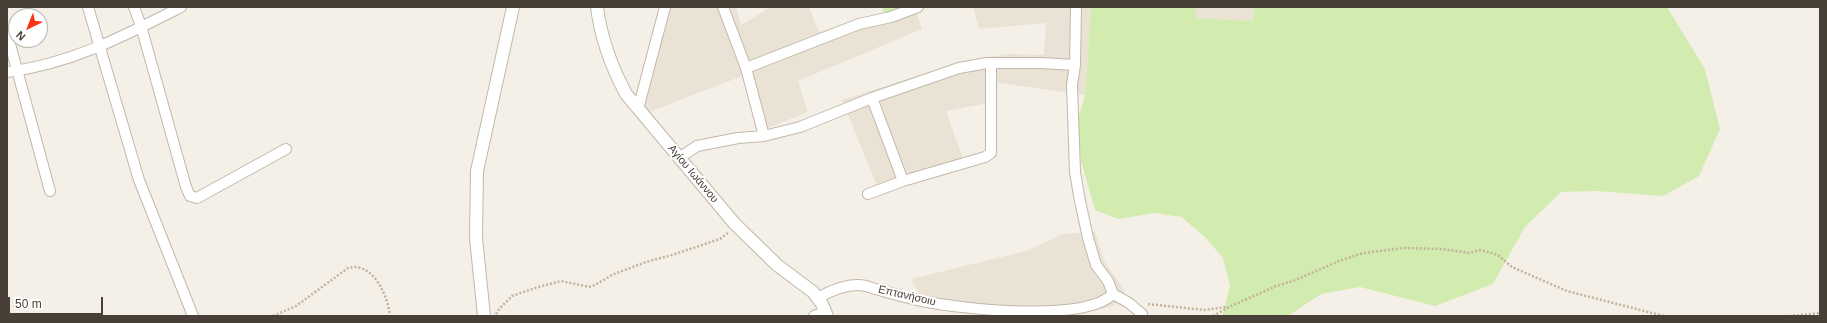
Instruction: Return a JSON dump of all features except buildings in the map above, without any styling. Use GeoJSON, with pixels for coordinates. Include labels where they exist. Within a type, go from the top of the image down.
{"type":"FeatureCollection","features":[{"type":"Feature","properties":{"kind":"street"},"geometry":{"type":"LineString","coordinates":[[88,7],[139,180],[193,316]]}},
{"type":"Feature","properties":{"kind":"street"},"geometry":{"type":"LineString","coordinates":[[134,7],[141,26],[190,196],[197,198],[286,149]]}},
{"type":"Feature","properties":{"kind":"street"},"geometry":{"type":"LineString","coordinates":[[7,72],[58,62],[99,48],[181,7]]}},
{"type":"Feature","properties":{"kind":"street"},"geometry":{"type":"LineString","coordinates":[[484,316],[476,238],[477,171],[513,7]]}},
{"type":"Feature","properties":{"kind":"street","name":"Αγίου Ιωάννου"},"geometry":{"type":"LineString","coordinates":[[598,7],[600,29],[614,71],[626,94],[734,223],[777,265],[813,292],[818,298],[822,315]]}},
{"type":"Feature","properties":{"kind":"street"},"geometry":{"type":"LineString","coordinates":[[638,109],[665,7]]}},
{"type":"Feature","properties":{"kind":"street"},"geometry":{"type":"LineString","coordinates":[[722,7],[746,68],[764,136]]}},
{"type":"Feature","properties":{"kind":"street"},"geometry":{"type":"LineString","coordinates":[[746,68],[859,24],[891,17],[918,7]]}},
{"type":"Feature","properties":{"kind":"street"},"geometry":{"type":"LineString","coordinates":[[1076,7],[1075,65],[1072,85],[1073,143],[1080,201],[1088,238],[1096,265],[1108,281],[1113,294],[1129,303],[1142,314],[1142,316]]}},
{"type":"Feature","properties":{"kind":"street"},"geometry":{"type":"LineString","coordinates":[[7,33],[50,190]]}},
{"type":"Feature","properties":{"kind":"street"},"geometry":{"type":"LineString","coordinates":[[679,158],[697,146],[738,138],[764,136],[800,127],[872,98],[959,68],[991,63],[1075,65]]}},
{"type":"Feature","properties":{"kind":"street"},"geometry":{"type":"LineString","coordinates":[[868,194],[985,157],[991,153],[991,63]]}},
{"type":"Feature","properties":{"kind":"street"},"geometry":{"type":"LineString","coordinates":[[872,98],[903,182]]}},
{"type":"Feature","properties":{"kind":"street","name":"Επτανήσοιυ"},"geometry":{"type":"LineString","coordinates":[[818,298],[833,289],[859,285],[922,301],[950,306],[1026,314],[1084,307],[1107,300],[1113,294]]}},
{"type":"Feature","properties":{"kind":"path"},"geometry":{"type":"LineString","coordinates":[[495,316],[500,308],[512,296],[522,292],[561,281],[589,287],[614,274],[633,267],[720,239],[729,232],[734,223]]}},
{"type":"Feature","properties":{"kind":"path"},"geometry":{"type":"LineString","coordinates":[[1213,316],[1229,307],[1276,286],[1293,281],[1339,261],[1363,254],[1404,248],[1443,249],[1469,253],[1481,250],[1498,255],[1512,267],[1566,291],[1664,316]]}},
{"type":"Feature","properties":{"kind":"path"},"geometry":{"type":"LineString","coordinates":[[273,316],[296,306],[348,268],[355,266],[368,272],[377,283],[384,293],[390,316]]}},
{"type":"Feature","properties":{"kind":"path"},"geometry":{"type":"LineString","coordinates":[[1129,303],[1204,310],[1229,307]]}},
{"type":"Feature","properties":{"kind":"path"},"geometry":{"type":"LineString","coordinates":[[1788,316],[1820,313]]}},
{"type":"Feature","properties":{"kind":"shaded area"},"geometry":{"type":"Polygon","coordinates":[[[663,7],[736,7],[741,25],[771,7],[809,7],[819,32],[861,18],[904,7],[929,7],[916,12],[922,29],[798,81],[808,112],[768,128],[750,73],[641,115],[663,7]]]}},
{"type":"Feature","properties":{"kind":"shaded area"},"geometry":{"type":"Polygon","coordinates":[[[973,7],[1091,7],[1085,95],[993,82],[993,102],[946,111],[966,167],[880,194],[842,100],[974,59],[1008,54],[1044,55],[1046,23],[979,29],[973,7]]]}},
{"type":"Feature","properties":{"kind":"shaded area"},"geometry":{"type":"Polygon","coordinates":[[[1196,7],[1254,7],[1253,21],[1196,18],[1196,7]]]}},
{"type":"Feature","properties":{"kind":"shaded area"},"geometry":{"type":"Polygon","coordinates":[[[1095,232],[1104,261],[1125,291],[1114,306],[1071,315],[987,316],[925,304],[911,279],[1026,251],[1063,234],[1095,232]]]}},
{"type":"Feature","properties":{"kind":"green space"},"geometry":{"type":"Polygon","coordinates":[[[882,7],[904,7],[884,13],[882,7]]]}},
{"type":"Feature","properties":{"kind":"green space"},"geometry":{"type":"Polygon","coordinates":[[[1091,7],[1196,7],[1196,18],[1253,21],[1254,7],[1667,7],[1705,69],[1720,129],[1699,176],[1663,196],[1596,191],[1561,192],[1525,227],[1493,284],[1435,306],[1360,287],[1321,294],[1288,316],[1222,316],[1230,286],[1223,258],[1204,236],[1181,217],[1155,213],[1119,219],[1095,210],[1081,161],[1078,119],[1085,95],[1091,7]]]}}]}
